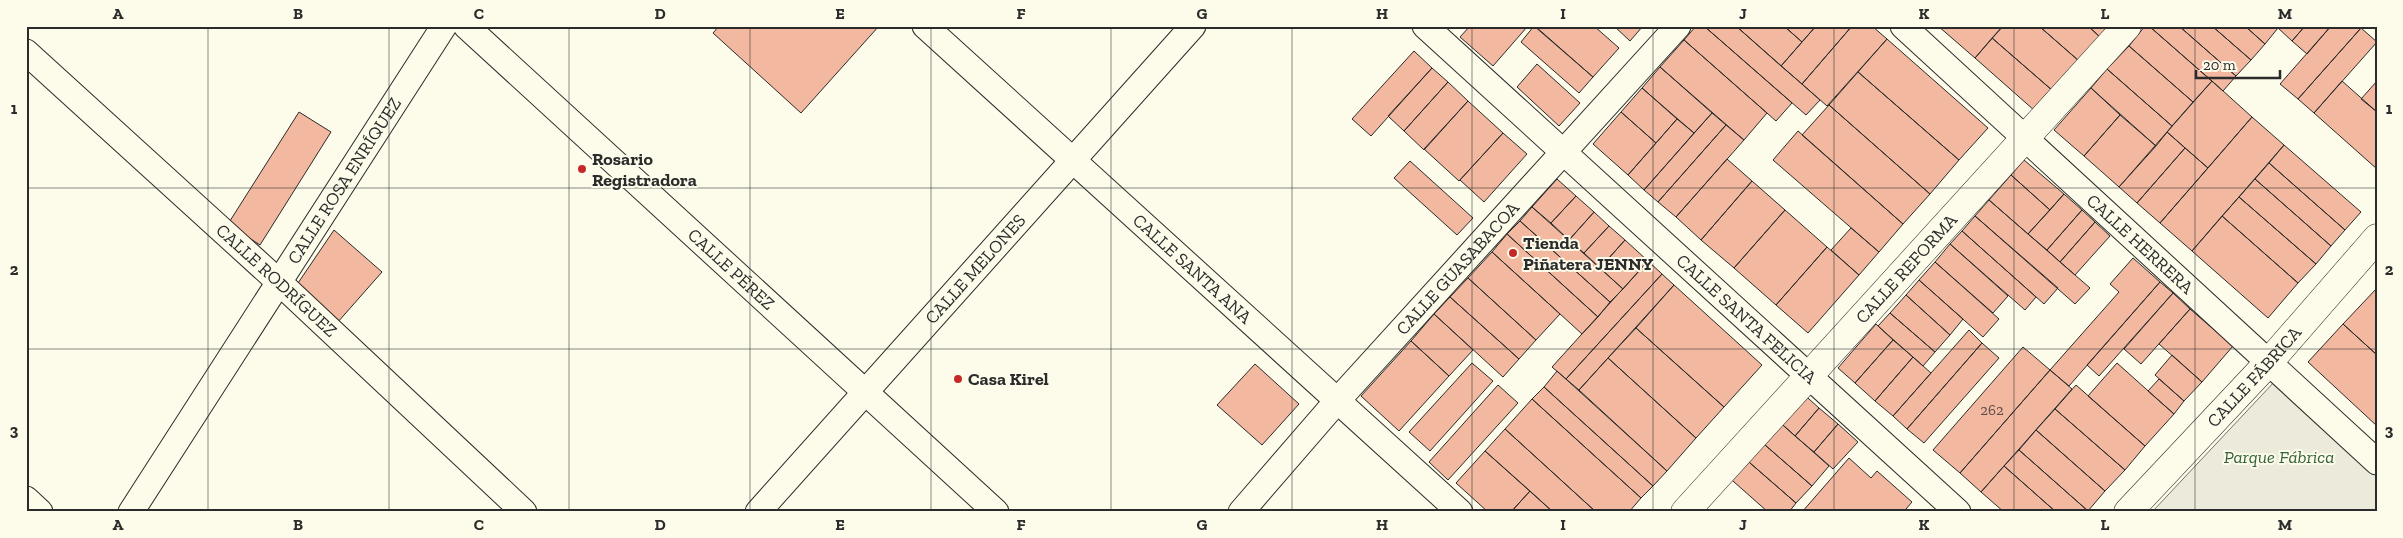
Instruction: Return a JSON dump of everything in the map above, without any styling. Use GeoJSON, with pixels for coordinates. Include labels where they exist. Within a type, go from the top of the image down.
{"type":"FeatureCollection","features":[{"type":"Feature","properties":{"kind":"street","name":"CALLE ROSA ENRÍQUEZ"},"geometry":{"type":"LineString","coordinates":[[130,512],[280,283],[444,26]]}},
{"type":"Feature","properties":{"kind":"street","name":"CALLE PÉREZ"},"geometry":{"type":"LineString","coordinates":[[466,26],[996,512]]}},
{"type":"Feature","properties":{"kind":"street","name":"CALLE SANTA ANA"},"geometry":{"type":"LineString","coordinates":[[924,26],[1460,512]]}},
{"type":"Feature","properties":{"kind":"street","name":"CALLE MELONES"},"geometry":{"type":"LineString","coordinates":[[758,512],[1193,26]]}},
{"type":"Feature","properties":{"kind":"street","name":"CALLE SANTA FELICIA"},"geometry":{"type":"LineString","coordinates":[[1424,26],[1958,512]]}},
{"type":"Feature","properties":{"kind":"street","name":"CALLE GUASABACOA"},"geometry":{"type":"LineString","coordinates":[[1241,512],[1337,400],[1678,26]]}},
{"type":"Feature","properties":{"kind":"street","name":"CALLE HERRERA"},"geometry":{"type":"LineString","coordinates":[[1903,26],[2377,462]]}},
{"type":"Feature","properties":{"kind":"street","name":"CALLE REFORMA"},"geometry":{"type":"LineString","coordinates":[[1685,512],[2127,26]]}},
{"type":"Feature","properties":{"kind":"street","name":"CALLE RODRÍGUEZ"},"geometry":{"type":"LineString","coordinates":[[26,52],[280,283],[524,512]]}},
{"type":"Feature","properties":{"kind":"street","name":"CALLE FÁBRICA"},"geometry":{"type":"LineString","coordinates":[[2128,512],[2268,362],[2377,238]]}},
{"type":"Feature","properties":{"kind":"street"},"geometry":{"type":"LineString","coordinates":[[26,499],[40,512]]}},
{"type":"Feature","properties":{"kind":"green space","name":"Parque Fábrica"},"geometry":{"type":"Polygon","coordinates":[[[2276,380],[2377,475],[2377,512],[2152,512],[2276,380]]]}},
{"type":"Feature","properties":{"kind":"building"},"geometry":{"type":"Polygon","coordinates":[[[719,26],[879,26],[801,113],[713,33],[719,26]]]}},
{"type":"Feature","properties":{"kind":"building"},"geometry":{"type":"Polygon","coordinates":[[[1470,26],[1527,27],[1493,66],[1460,37],[1470,26]]]}},
{"type":"Feature","properties":{"kind":"building"},"geometry":{"type":"Polygon","coordinates":[[[1534,26],[1593,77],[1579,93],[1521,42],[1534,26]]]}},
{"type":"Feature","properties":{"kind":"building"},"geometry":{"type":"Polygon","coordinates":[[[1535,26],[1594,26],[1619,48],[1593,77],[1535,26]]]}},
{"type":"Feature","properties":{"kind":"building"},"geometry":{"type":"Polygon","coordinates":[[[1614,26],[1643,26],[1630,41],[1614,26]]]}},
{"type":"Feature","properties":{"kind":"building"},"geometry":{"type":"Polygon","coordinates":[[[1696,26],[1704,26],[1792,103],[1776,121],[1684,40],[1696,26]]]}},
{"type":"Feature","properties":{"kind":"building"},"geometry":{"type":"Polygon","coordinates":[[[1704,26],[1736,26],[1820,100],[1806,115],[1704,26]]]}},
{"type":"Feature","properties":{"kind":"building"},"geometry":{"type":"Polygon","coordinates":[[[1736,26],[1784,26],[1802,42],[1781,66],[1736,26]]]}},
{"type":"Feature","properties":{"kind":"building"},"geometry":{"type":"Polygon","coordinates":[[[1784,26],[1816,26],[1802,42],[1784,26]]]}},
{"type":"Feature","properties":{"kind":"building"},"geometry":{"type":"Polygon","coordinates":[[[1816,26],[1852,26],[1802,84],[1781,66],[1816,26]]]}},
{"type":"Feature","properties":{"kind":"building"},"geometry":{"type":"Polygon","coordinates":[[[1852,26],[1872,26],[1887,39],[1827,106],[1802,84],[1852,26]]]}},
{"type":"Feature","properties":{"kind":"building"},"geometry":{"type":"Polygon","coordinates":[[[1938,26],[2003,26],[1975,58],[1938,26]]]}},
{"type":"Feature","properties":{"kind":"building"},"geometry":{"type":"Polygon","coordinates":[[[2003,26],[2039,26],[2079,61],[2053,91],[1992,38],[2003,26]]]}},
{"type":"Feature","properties":{"kind":"building"},"geometry":{"type":"Polygon","coordinates":[[[2039,26],[2088,26],[2100,37],[2079,61],[2039,26]]]}},
{"type":"Feature","properties":{"kind":"building"},"geometry":{"type":"Polygon","coordinates":[[[2088,26],[2110,26],[2100,37],[2088,26]]]}},
{"type":"Feature","properties":{"kind":"building"},"geometry":{"type":"Polygon","coordinates":[[[2145,26],[2149,26],[2212,81],[2193,102],[2129,46],[2145,26]]]}},
{"type":"Feature","properties":{"kind":"building"},"geometry":{"type":"Polygon","coordinates":[[[2149,26],[2179,26],[2236,76],[2223,91],[2149,26]]]}},
{"type":"Feature","properties":{"kind":"building"},"geometry":{"type":"Polygon","coordinates":[[[2179,26],[2212,26],[2251,60],[2236,76],[2179,26]]]}},
{"type":"Feature","properties":{"kind":"building"},"geometry":{"type":"Polygon","coordinates":[[[2212,26],[2245,26],[2265,44],[2251,60],[2212,26]]]}},
{"type":"Feature","properties":{"kind":"building"},"geometry":{"type":"Polygon","coordinates":[[[2245,26],[2276,26],[2278,28],[2265,44],[2245,26]]]}},
{"type":"Feature","properties":{"kind":"building"},"geometry":{"type":"Polygon","coordinates":[[[2280,26],[2305,26],[2292,41],[2278,28],[2280,26]]]}},
{"type":"Feature","properties":{"kind":"building"},"geometry":{"type":"Polygon","coordinates":[[[2305,26],[2331,26],[2307,54],[2292,41],[2305,26]]]}},
{"type":"Feature","properties":{"kind":"building"},"geometry":{"type":"Polygon","coordinates":[[[2331,26],[2361,28],[2298,99],[2280,84],[2331,26]]]}},
{"type":"Feature","properties":{"kind":"building"},"geometry":{"type":"Polygon","coordinates":[[[2361,28],[2377,42],[2314,113],[2298,99],[2361,28]]]}},
{"type":"Feature","properties":{"kind":"building"},"geometry":{"type":"Polygon","coordinates":[[[1992,38],[2053,91],[2035,111],[1975,58],[1992,38]]]}},
{"type":"Feature","properties":{"kind":"building"},"geometry":{"type":"Polygon","coordinates":[[[1887,39],[1988,128],[1959,160],[1858,72],[1887,39]]]}},
{"type":"Feature","properties":{"kind":"building"},"geometry":{"type":"Polygon","coordinates":[[[1684,40],[1767,113],[1744,140],[1660,67],[1684,40]]]}},
{"type":"Feature","properties":{"kind":"building"},"geometry":{"type":"Polygon","coordinates":[[[2129,46],[2193,102],[2172,126],[2107,69],[2129,46]]]}},
{"type":"Feature","properties":{"kind":"building"},"geometry":{"type":"Polygon","coordinates":[[[1414,51],[1432,68],[1371,136],[1352,119],[1414,51]]]}},
{"type":"Feature","properties":{"kind":"building"},"geometry":{"type":"Polygon","coordinates":[[[1537,64],[1580,103],[1559,126],[1517,87],[1537,64]]]}},
{"type":"Feature","properties":{"kind":"building"},"geometry":{"type":"Polygon","coordinates":[[[1660,67],[1712,113],[1694,133],[1642,88],[1660,67]]]}},
{"type":"Feature","properties":{"kind":"building"},"geometry":{"type":"Polygon","coordinates":[[[1432,68],[1448,82],[1404,131],[1388,116],[1432,68]]]}},
{"type":"Feature","properties":{"kind":"building"},"geometry":{"type":"Polygon","coordinates":[[[2107,69],[2172,126],[2156,146],[2091,88],[2107,69]]]}},
{"type":"Feature","properties":{"kind":"building"},"geometry":{"type":"Polygon","coordinates":[[[1858,72],[1959,160],[1930,194],[1829,105],[1858,72]]]}},
{"type":"Feature","properties":{"kind":"building"},"geometry":{"type":"Polygon","coordinates":[[[2212,81],[2252,117],[2208,168],[2167,132],[2212,81]]]}},
{"type":"Feature","properties":{"kind":"building"},"geometry":{"type":"Polygon","coordinates":[[[2342,81],[2377,112],[2377,169],[2314,113],[2342,81]]]}},
{"type":"Feature","properties":{"kind":"building"},"geometry":{"type":"Polygon","coordinates":[[[2377,81],[2377,112],[2361,99],[2377,81]]]}},
{"type":"Feature","properties":{"kind":"building"},"geometry":{"type":"Polygon","coordinates":[[[1448,82],[1468,101],[1424,150],[1404,131],[1448,82]]]}},
{"type":"Feature","properties":{"kind":"building"},"geometry":{"type":"Polygon","coordinates":[[[1642,88],[1677,119],[1656,143],[1621,112],[1642,88]]]}},
{"type":"Feature","properties":{"kind":"building"},"geometry":{"type":"Polygon","coordinates":[[[2091,88],[2120,115],[2084,156],[2054,130],[2091,88]]]}},
{"type":"Feature","properties":{"kind":"building"},"geometry":{"type":"Polygon","coordinates":[[[1468,101],[1503,133],[1459,181],[1424,149],[1468,101]]]}},
{"type":"Feature","properties":{"kind":"building"},"geometry":{"type":"Polygon","coordinates":[[[1829,105],[1930,194],[1903,224],[1802,135],[1829,105]]]}},
{"type":"Feature","properties":{"kind":"building"},"geometry":{"type":"Polygon","coordinates":[[[299,112],[331,132],[260,245],[228,224],[299,112]]]}},
{"type":"Feature","properties":{"kind":"building"},"geometry":{"type":"Polygon","coordinates":[[[1621,112],[1656,143],[1628,175],[1593,144],[1621,112]]]}},
{"type":"Feature","properties":{"kind":"building"},"geometry":{"type":"Polygon","coordinates":[[[1712,113],[1726,125],[1658,202],[1644,190],[1712,113]]]}},
{"type":"Feature","properties":{"kind":"building"},"geometry":{"type":"Polygon","coordinates":[[[2120,115],[2156,146],[2119,187],[2084,156],[2120,115]]]}},
{"type":"Feature","properties":{"kind":"building"},"geometry":{"type":"Polygon","coordinates":[[[2252,117],[2284,145],[2192,251],[2160,223],[2252,117]]]}},
{"type":"Feature","properties":{"kind":"building"},"geometry":{"type":"Polygon","coordinates":[[[1677,119],[1694,133],[1644,190],[1628,175],[1677,119]]]}},
{"type":"Feature","properties":{"kind":"building"},"geometry":{"type":"Polygon","coordinates":[[[1726,125],[1744,140],[1676,217],[1658,202],[1726,125]]]}},
{"type":"Feature","properties":{"kind":"building"},"geometry":{"type":"Polygon","coordinates":[[[1798,131],[1903,224],[1879,252],[1773,160],[1798,131]]]}},
{"type":"Feature","properties":{"kind":"building"},"geometry":{"type":"Polygon","coordinates":[[[2167,132],[2185,148],[2137,203],[2119,187],[2167,132]]]}},
{"type":"Feature","properties":{"kind":"building"},"geometry":{"type":"Polygon","coordinates":[[[1503,133],[1527,154],[1484,202],[1460,180],[1503,133]]]}},
{"type":"Feature","properties":{"kind":"building"},"geometry":{"type":"Polygon","coordinates":[[[2284,145],[2361,212],[2345,230],[2269,163],[2284,145]]]}},
{"type":"Feature","properties":{"kind":"building"},"geometry":{"type":"Polygon","coordinates":[[[2185,148],[2208,168],[2160,223],[2137,203],[2185,148]]]}},
{"type":"Feature","properties":{"kind":"building"},"geometry":{"type":"Polygon","coordinates":[[[1727,159],[1752,181],[1701,240],[1676,217],[1727,159]]]}},
{"type":"Feature","properties":{"kind":"building"},"geometry":{"type":"Polygon","coordinates":[[[2024,160],[2064,194],[2050,210],[2011,175],[2024,160]]]}},
{"type":"Feature","properties":{"kind":"building"},"geometry":{"type":"Polygon","coordinates":[[[1410,161],[1473,218],[1457,235],[1394,178],[1410,161]]]}},
{"type":"Feature","properties":{"kind":"building"},"geometry":{"type":"Polygon","coordinates":[[[2269,163],[2345,230],[2331,246],[2255,179],[2269,163]]]}},
{"type":"Feature","properties":{"kind":"building"},"geometry":{"type":"Polygon","coordinates":[[[2011,175],[2050,210],[2028,234],[1989,200],[2011,175]]]}},
{"type":"Feature","properties":{"kind":"building"},"geometry":{"type":"Polygon","coordinates":[[[1557,179],[1576,196],[1551,223],[1532,207],[1557,179]]]}},
{"type":"Feature","properties":{"kind":"building"},"geometry":{"type":"Polygon","coordinates":[[[2255,179],[2331,246],[2316,264],[2239,197],[2255,179]]]}},
{"type":"Feature","properties":{"kind":"building"},"geometry":{"type":"Polygon","coordinates":[[[1752,181],[1785,210],[1734,268],[1701,240],[1752,181]]]}},
{"type":"Feature","properties":{"kind":"building"},"geometry":{"type":"Polygon","coordinates":[[[2064,194],[2082,210],[2047,250],[2028,234],[2064,194]]]}},
{"type":"Feature","properties":{"kind":"building"},"geometry":{"type":"Polygon","coordinates":[[[1576,196],[1594,212],[1569,240],[1551,223],[1576,196]]]}},
{"type":"Feature","properties":{"kind":"building"},"geometry":{"type":"Polygon","coordinates":[[[2239,197],[2316,264],[2298,283],[2222,216],[2239,197]]]}},
{"type":"Feature","properties":{"kind":"building"},"geometry":{"type":"Polygon","coordinates":[[[1989,200],[2090,288],[2075,304],[1975,216],[1989,200]]]}},
{"type":"Feature","properties":{"kind":"building"},"geometry":{"type":"Polygon","coordinates":[[[1532,207],[1623,289],[1610,302],[1520,221],[1532,207]]]}},
{"type":"Feature","properties":{"kind":"building"},"geometry":{"type":"Polygon","coordinates":[[[1785,210],[1827,247],[1776,305],[1734,268],[1785,210]]]}},
{"type":"Feature","properties":{"kind":"building"},"geometry":{"type":"Polygon","coordinates":[[[2082,210],[2095,222],[2060,262],[2047,250],[2082,210]]]}},
{"type":"Feature","properties":{"kind":"building"},"geometry":{"type":"Polygon","coordinates":[[[1594,212],[1609,226],[1584,253],[1569,240],[1594,212]]]}},
{"type":"Feature","properties":{"kind":"building"},"geometry":{"type":"Polygon","coordinates":[[[1975,216],[2058,288],[2044,304],[1962,231],[1975,216]]]}},
{"type":"Feature","properties":{"kind":"building"},"geometry":{"type":"Polygon","coordinates":[[[2222,216],[2298,283],[2268,318],[2192,251],[2222,216]]]}},
{"type":"Feature","properties":{"kind":"building"},"geometry":{"type":"Polygon","coordinates":[[[1520,221],[1610,302],[1598,317],[1507,234],[1520,221]]]}},
{"type":"Feature","properties":{"kind":"building"},"geometry":{"type":"Polygon","coordinates":[[[2095,222],[2110,236],[2075,275],[2060,262],[2095,222]]]}},
{"type":"Feature","properties":{"kind":"building"},"geometry":{"type":"Polygon","coordinates":[[[1609,226],[1625,240],[1600,268],[1584,253],[1609,226]]]}},
{"type":"Feature","properties":{"kind":"building"},"geometry":{"type":"Polygon","coordinates":[[[1851,228],[1879,252],[1859,275],[1831,250],[1851,228]]]}},
{"type":"Feature","properties":{"kind":"building"},"geometry":{"type":"Polygon","coordinates":[[[334,230],[382,272],[337,323],[296,286],[334,230]]]}},
{"type":"Feature","properties":{"kind":"building"},"geometry":{"type":"Polygon","coordinates":[[[1962,231],[2036,297],[2025,310],[1950,244],[1962,231]]]}},
{"type":"Feature","properties":{"kind":"building"},"geometry":{"type":"Polygon","coordinates":[[[1507,234],[1598,317],[1582,334],[1492,252],[1507,234]]]}},
{"type":"Feature","properties":{"kind":"building"},"geometry":{"type":"Polygon","coordinates":[[[1625,240],[1648,261],[1623,289],[1600,268],[1625,240]]]}},
{"type":"Feature","properties":{"kind":"building"},"geometry":{"type":"Polygon","coordinates":[[[1950,244],[2008,296],[1993,313],[1935,262],[1950,244]]]}},
{"type":"Feature","properties":{"kind":"building"},"geometry":{"type":"Polygon","coordinates":[[[1827,247],[1859,275],[1808,333],[1776,305],[1827,247]]]}},
{"type":"Feature","properties":{"kind":"building"},"geometry":{"type":"Polygon","coordinates":[[[1492,252],[1560,314],[1536,340],[1468,278],[1492,252]]]}},
{"type":"Feature","properties":{"kind":"building"},"geometry":{"type":"Polygon","coordinates":[[[2133,258],[2160,282],[2069,386],[2050,370],[2119,292],[2110,284],[2133,258]]]}},
{"type":"Feature","properties":{"kind":"building"},"geometry":{"type":"Polygon","coordinates":[[[1648,261],[1662,274],[1566,379],[1552,367],[1648,261]]]}},
{"type":"Feature","properties":{"kind":"building"},"geometry":{"type":"Polygon","coordinates":[[[1935,262],[1999,319],[1983,337],[1919,280],[1935,262]]]}},
{"type":"Feature","properties":{"kind":"building"},"geometry":{"type":"Polygon","coordinates":[[[1662,274],[1674,285],[1579,390],[1566,379],[1662,274]]]}},
{"type":"Feature","properties":{"kind":"building"},"geometry":{"type":"Polygon","coordinates":[[[1468,278],[1536,340],[1519,359],[1450,297],[1468,278]]]}},
{"type":"Feature","properties":{"kind":"building"},"geometry":{"type":"Polygon","coordinates":[[[1919,280],[1963,319],[1950,335],[1906,295],[1919,280]]]}},
{"type":"Feature","properties":{"kind":"building"},"geometry":{"type":"Polygon","coordinates":[[[2160,282],[2173,293],[2099,376],[2087,365],[2160,282]]]}},
{"type":"Feature","properties":{"kind":"building"},"geometry":{"type":"Polygon","coordinates":[[[1674,285],[1762,365],[1724,407],[1636,328],[1674,285]]]}},
{"type":"Feature","properties":{"kind":"building"},"geometry":{"type":"Polygon","coordinates":[[[2377,288],[2377,355],[2343,324],[2377,288]]]}},
{"type":"Feature","properties":{"kind":"building"},"geometry":{"type":"Polygon","coordinates":[[[2173,293],[2190,309],[2141,364],[2124,349],[2173,293]]]}},
{"type":"Feature","properties":{"kind":"building"},"geometry":{"type":"Polygon","coordinates":[[[1906,295],[1950,335],[1935,352],[1890,313],[1906,295]]]}},
{"type":"Feature","properties":{"kind":"building"},"geometry":{"type":"Polygon","coordinates":[[[1450,297],[1519,359],[1503,377],[1434,314],[1450,297]]]}},
{"type":"Feature","properties":{"kind":"building"},"geometry":{"type":"Polygon","coordinates":[[[2190,309],[2233,346],[2202,382],[2159,344],[2190,309]]]}},
{"type":"Feature","properties":{"kind":"building"},"geometry":{"type":"Polygon","coordinates":[[[1890,313],[1935,352],[1923,366],[1878,326],[1890,313]]]}},
{"type":"Feature","properties":{"kind":"building"},"geometry":{"type":"Polygon","coordinates":[[[1434,314],[1473,350],[1449,376],[1411,341],[1434,314]]]}},
{"type":"Feature","properties":{"kind":"building"},"geometry":{"type":"Polygon","coordinates":[[[1876,324],[1893,340],[1855,383],[1838,368],[1876,324]]]}},
{"type":"Feature","properties":{"kind":"building"},"geometry":{"type":"Polygon","coordinates":[[[2343,324],[2377,355],[2377,426],[2308,362],[2343,324]]]}},
{"type":"Feature","properties":{"kind":"building"},"geometry":{"type":"Polygon","coordinates":[[[1636,328],[1724,407],[1696,438],[1608,358],[1636,328]]]}},
{"type":"Feature","properties":{"kind":"building"},"geometry":{"type":"Polygon","coordinates":[[[1969,330],[1982,343],[1907,429],[1893,416],[1969,330]]]}},
{"type":"Feature","properties":{"kind":"building"},"geometry":{"type":"Polygon","coordinates":[[[1893,340],[1913,357],[1875,401],[1855,383],[1893,340]]]}},
{"type":"Feature","properties":{"kind":"building"},"geometry":{"type":"Polygon","coordinates":[[[1411,341],[1449,376],[1399,431],[1361,396],[1411,341]]]}},
{"type":"Feature","properties":{"kind":"building"},"geometry":{"type":"Polygon","coordinates":[[[1982,343],[1999,358],[1924,443],[1907,429],[1982,343]]]}},
{"type":"Feature","properties":{"kind":"building"},"geometry":{"type":"Polygon","coordinates":[[[2023,347],[2050,370],[1960,473],[1933,450],[2023,347]]]}},
{"type":"Feature","properties":{"kind":"building"},"geometry":{"type":"Polygon","coordinates":[[[2172,355],[2202,382],[2184,401],[2155,375],[2172,355]]]}},
{"type":"Feature","properties":{"kind":"building"},"geometry":{"type":"Polygon","coordinates":[[[1913,357],[1931,373],[1893,416],[1875,401],[1913,357]]]}},
{"type":"Feature","properties":{"kind":"building"},"geometry":{"type":"Polygon","coordinates":[[[1608,358],[1696,438],[1667,471],[1579,390],[1608,358]]]}},
{"type":"Feature","properties":{"kind":"building"},"geometry":{"type":"Polygon","coordinates":[[[1472,363],[1493,381],[1430,451],[1409,432],[1472,363]]]}},
{"type":"Feature","properties":{"kind":"building"},"geometry":{"type":"Polygon","coordinates":[[[2117,363],[2174,414],[2145,446],[2088,396],[2117,363]]]}},
{"type":"Feature","properties":{"kind":"building"},"geometry":{"type":"Polygon","coordinates":[[[1255,364],[1299,404],[1262,445],[1217,405],[1255,364]]]}},
{"type":"Feature","properties":{"kind":"building"},"geometry":{"type":"Polygon","coordinates":[[[2050,370],[2072,389],[1981,492],[1960,473],[2050,370]]]}},
{"type":"Feature","properties":{"kind":"building"},"geometry":{"type":"Polygon","coordinates":[[[1557,371],[1667,471],[1653,486],[1544,387],[1557,371]]]}},
{"type":"Feature","properties":{"kind":"building"},"geometry":{"type":"Polygon","coordinates":[[[2159,379],[2184,401],[2174,414],[2148,391],[2159,379]]]}},
{"type":"Feature","properties":{"kind":"building"},"geometry":{"type":"Polygon","coordinates":[[[1498,385],[1518,403],[1448,480],[1429,462],[1498,385]]]}},
{"type":"Feature","properties":{"kind":"building"},"geometry":{"type":"Polygon","coordinates":[[[2076,385],[2145,446],[2125,470],[2055,409],[2076,385]]]}},
{"type":"Feature","properties":{"kind":"building"},"geometry":{"type":"Polygon","coordinates":[[[1544,387],[1653,486],[1641,498],[1532,399],[1544,387]]]}},
{"type":"Feature","properties":{"kind":"building"},"geometry":{"type":"Polygon","coordinates":[[[1799,390],[1819,408],[1795,436],[1775,418],[1799,390]]]}},
{"type":"Feature","properties":{"kind":"building"},"geometry":{"type":"Polygon","coordinates":[[[1532,399],[1641,498],[1629,512],[1596,512],[1505,429],[1532,399]]]}},
{"type":"Feature","properties":{"kind":"building"},"geometry":{"type":"Polygon","coordinates":[[[1819,408],[1838,424],[1814,452],[1795,436],[1819,408]]]}},
{"type":"Feature","properties":{"kind":"building"},"geometry":{"type":"Polygon","coordinates":[[[2055,409],[2125,470],[2105,491],[2036,430],[2055,409]]]}},
{"type":"Feature","properties":{"kind":"building"},"geometry":{"type":"Polygon","coordinates":[[[1775,418],[1829,466],[1812,486],[1757,438],[1775,418]]]}},
{"type":"Feature","properties":{"kind":"building"},"geometry":{"type":"Polygon","coordinates":[[[1838,424],[1858,442],[1833,469],[1814,452],[1838,424]]]}},
{"type":"Feature","properties":{"kind":"building"},"geometry":{"type":"Polygon","coordinates":[[[1505,429],[1596,512],[1553,512],[1485,451],[1505,429]]]}},
{"type":"Feature","properties":{"kind":"building"},"geometry":{"type":"Polygon","coordinates":[[[2036,430],[2105,491],[2088,511],[2019,450],[2036,430]]]}},
{"type":"Feature","properties":{"kind":"building"},"geometry":{"type":"Polygon","coordinates":[[[1757,438],[1812,486],[1796,503],[1742,456],[1757,438]]]}},
{"type":"Feature","properties":{"kind":"building"},"geometry":{"type":"Polygon","coordinates":[[[2019,450],[2088,512],[2056,512],[2004,466],[2019,450]]]}},
{"type":"Feature","properties":{"kind":"building"},"geometry":{"type":"Polygon","coordinates":[[[1485,451],[1530,491],[1511,512],[1488,512],[1456,483],[1485,451]]]}},
{"type":"Feature","properties":{"kind":"building"},"geometry":{"type":"Polygon","coordinates":[[[1742,456],[1796,503],[1789,512],[1768,512],[1725,474],[1742,456]]]}},
{"type":"Feature","properties":{"kind":"building"},"geometry":{"type":"Polygon","coordinates":[[[1849,458],[1871,478],[1877,471],[1912,502],[1906,509],[1909,512],[1802,512],[1849,458]]]}},
{"type":"Feature","properties":{"kind":"building"},"geometry":{"type":"Polygon","coordinates":[[[2004,466],[2056,512],[2004,512],[1981,492],[2004,466]]]}},
{"type":"Feature","properties":{"kind":"building"},"geometry":{"type":"Polygon","coordinates":[[[1530,491],[1553,512],[1511,512],[1530,491]]]}},
{"type":"Feature","properties":{"kind":"place","name":"Rosario Registradora"},"geometry":{"type":"Point","coordinates":[582,169]}},
{"type":"Feature","properties":{"kind":"place","name":"Tienda Piñatera JENNY"},"geometry":{"type":"Point","coordinates":[1513,253]}},
{"type":"Feature","properties":{"kind":"place","name":"Casa Kirel"},"geometry":{"type":"Point","coordinates":[958,379]}}]}
